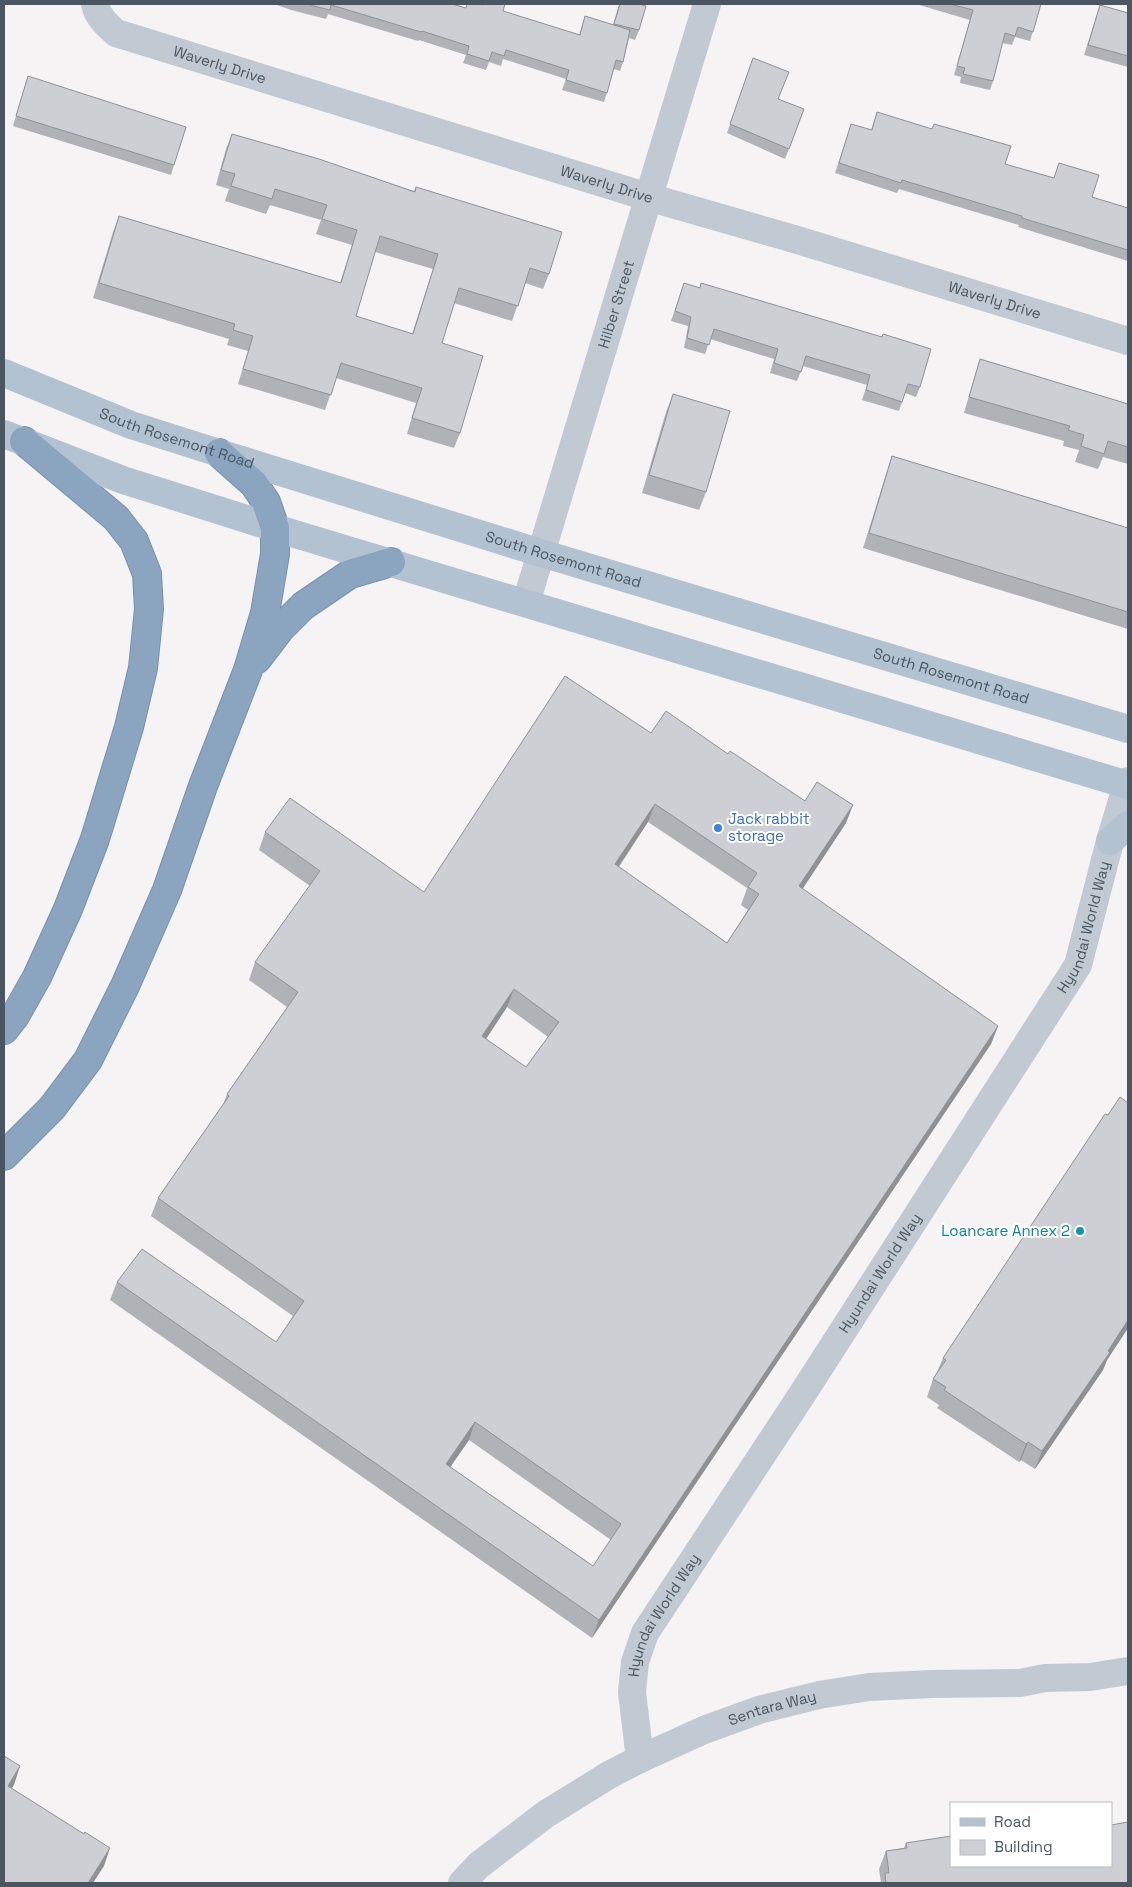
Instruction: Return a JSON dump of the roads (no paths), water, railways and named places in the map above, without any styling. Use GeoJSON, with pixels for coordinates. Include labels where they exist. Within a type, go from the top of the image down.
{"type":"FeatureCollection","features":[{"type":"Feature","properties":{"kind":"highway"},"geometry":{"type":"LineString","coordinates":[[4,1030],[15,1016],[36,977],[68,909],[95,839],[129,727],[143,668],[149,610],[147,574],[134,541],[116,518],[14,437]]}},
{"type":"Feature","properties":{"kind":"highway"},"geometry":{"type":"LineString","coordinates":[[4,1156],[52,1108],[88,1060],[121,994],[167,890],[203,786],[248,670],[265,613],[275,554],[275,528],[266,502],[254,484],[219,453]]}},
{"type":"Feature","properties":{"kind":"highway"},"geometry":{"type":"LineString","coordinates":[[248,670],[280,629],[302,606],[350,574],[390,562]]}},
{"type":"Feature","properties":{"kind":"main road","name":"South Rosemont Road"},"geometry":{"type":"LineString","coordinates":[[4,373],[131,425],[219,453],[541,553],[1128,728]]}},
{"type":"Feature","properties":{"kind":"main road"},"geometry":{"type":"LineString","coordinates":[[14,437],[123,480],[275,528],[1128,784]]}},
{"type":"Feature","properties":{"kind":"street","name":"Hilber Street"},"geometry":{"type":"LineString","coordinates":[[526,603],[707,4]]}},
{"type":"Feature","properties":{"kind":"street","name":"Waverly Drive"},"geometry":{"type":"LineString","coordinates":[[95,6],[105,24],[116,32],[648,197],[1128,341]]}},
{"type":"Feature","properties":{"kind":"street","name":"Hyundai World Way"},"geometry":{"type":"LineString","coordinates":[[640,1758],[632,1692],[635,1662],[646,1632],[803,1393],[1078,965],[1119,833],[1128,784]]}},
{"type":"Feature","properties":{"kind":"street","name":"Sentara Way"},"geometry":{"type":"LineString","coordinates":[[462,1883],[479,1865],[546,1814],[610,1775],[640,1758],[704,1730],[759,1710],[819,1695],[869,1687],[1020,1683],[1044,1678],[1090,1677],[1128,1671]]}},
{"type":"Feature","properties":{"kind":"place","name":"Jack rabbit storage"},"geometry":{"type":"Point","coordinates":[718,828]}},
{"type":"Feature","properties":{"kind":"place","name":"Loancare Annex 2"},"geometry":{"type":"Point","coordinates":[1080,1231]}}]}
